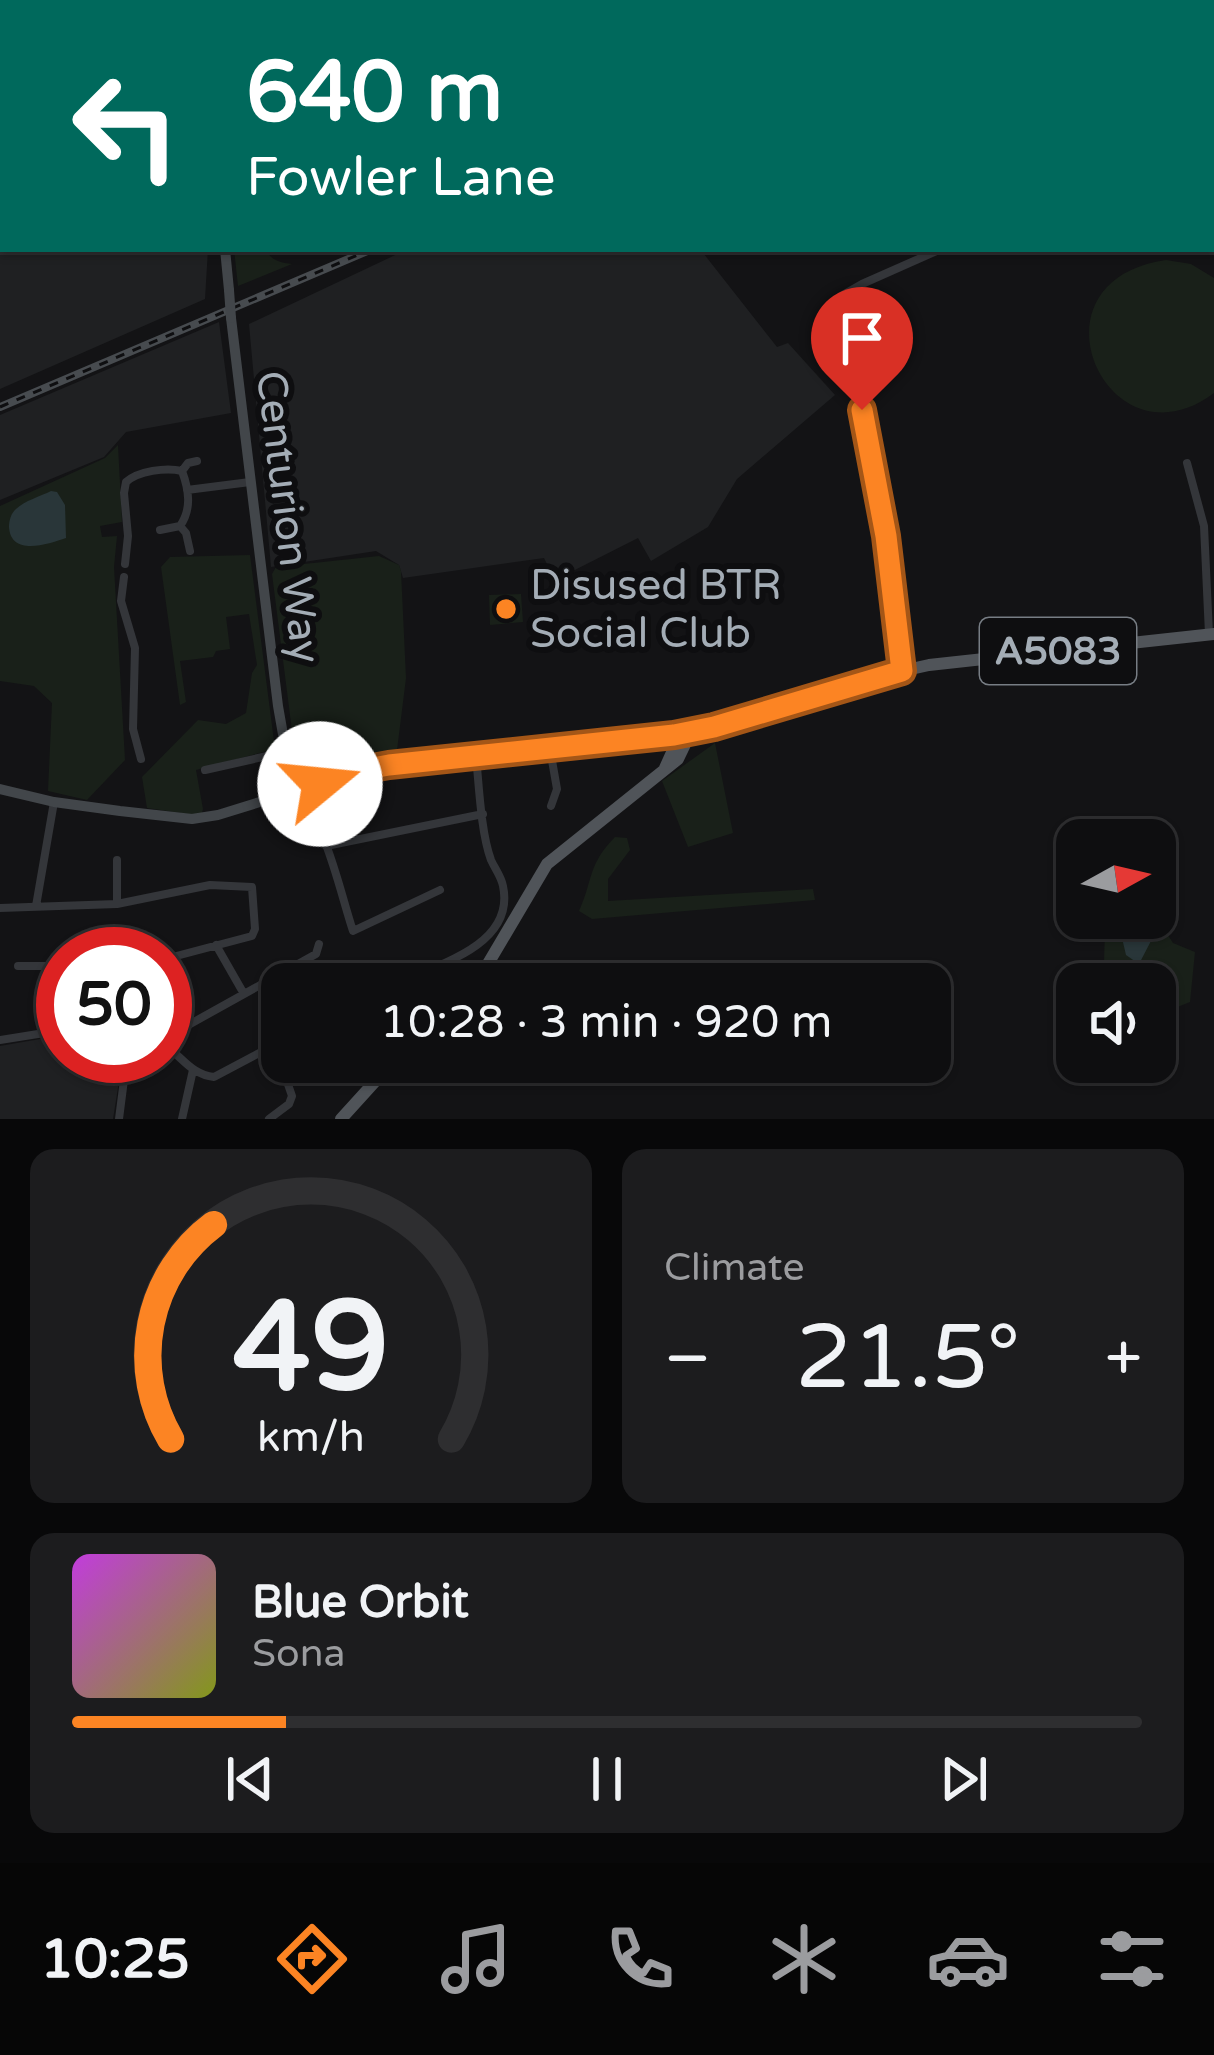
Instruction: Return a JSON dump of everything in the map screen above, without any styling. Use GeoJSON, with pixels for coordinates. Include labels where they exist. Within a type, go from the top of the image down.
{"type":"FeatureCollection","features":[{"type":"Feature","properties":{"kind":"main road","name":"Centurion Way"},"geometry":{"type":"LineString","coordinates":[[225,252],[285,752],[296,791]]}},
{"type":"Feature","properties":{"kind":"main road","name":"A5083"},"geometry":{"type":"LineString","coordinates":[[674,735],[928,665],[1211,634]]}},
{"type":"Feature","properties":{"kind":"main road"},"geometry":{"type":"LineString","coordinates":[[488,963],[547,864],[682,753],[691,732]]}},
{"type":"Feature","properties":{"kind":"main road"},"geometry":{"type":"LineString","coordinates":[[0,789],[54,802],[192,819],[367,769],[674,735],[665,768]]}},
{"type":"Feature","properties":{"kind":"main road"},"geometry":{"type":"LineString","coordinates":[[341,1119],[374,1083]]}},
{"type":"Feature","properties":{"kind":"street"},"geometry":{"type":"LineString","coordinates":[[902,671],[886,536],[840,313],[841,296],[934,252]]}},
{"type":"Feature","properties":{"kind":"street"},"geometry":{"type":"LineString","coordinates":[[182,471],[196,461]]}},
{"type":"Feature","properties":{"kind":"street"},"geometry":{"type":"LineString","coordinates":[[1187,464],[1204,526],[1211,634]]}},
{"type":"Feature","properties":{"kind":"street"},"geometry":{"type":"LineString","coordinates":[[160,530],[180,526],[188,512],[182,471]]}},
{"type":"Feature","properties":{"kind":"street"},"geometry":{"type":"LineString","coordinates":[[125,564],[122,529],[129,478],[182,471]]}},
{"type":"Feature","properties":{"kind":"street"},"geometry":{"type":"LineString","coordinates":[[187,490],[250,482]]}},
{"type":"Feature","properties":{"kind":"street"},"geometry":{"type":"LineString","coordinates":[[180,526],[190,551]]}},
{"type":"Feature","properties":{"kind":"street"},"geometry":{"type":"LineString","coordinates":[[124,577],[122,601],[136,687],[133,729],[141,759]]}},
{"type":"Feature","properties":{"kind":"street"},"geometry":{"type":"LineString","coordinates":[[550,748],[557,789],[551,806]]}},
{"type":"Feature","properties":{"kind":"street"},"geometry":{"type":"LineString","coordinates":[[205,770],[285,752]]}},
{"type":"Feature","properties":{"kind":"street"},"geometry":{"type":"LineString","coordinates":[[444,963],[484,941],[501,911],[504,891],[490,859],[476,756]]}},
{"type":"Feature","properties":{"kind":"street"},"geometry":{"type":"LineString","coordinates":[[296,791],[326,846],[352,931],[440,890]]}},
{"type":"Feature","properties":{"kind":"street"},"geometry":{"type":"LineString","coordinates":[[37,907],[54,802]]}},
{"type":"Feature","properties":{"kind":"street"},"geometry":{"type":"LineString","coordinates":[[326,846],[483,814]]}},
{"type":"Feature","properties":{"kind":"street"},"geometry":{"type":"LineString","coordinates":[[117,860],[117,904]]}},
{"type":"Feature","properties":{"kind":"street"},"geometry":{"type":"LineString","coordinates":[[0,908],[117,904],[210,885],[252,887],[252,936],[192,951]]}},
{"type":"Feature","properties":{"kind":"street"},"geometry":{"type":"LineString","coordinates":[[192,1025],[316,954],[319,944]]}},
{"type":"Feature","properties":{"kind":"street"},"geometry":{"type":"LineString","coordinates":[[216,945],[244,994]]}},
{"type":"Feature","properties":{"kind":"street"},"geometry":{"type":"LineString","coordinates":[[307,959],[310,963]]}},
{"type":"Feature","properties":{"kind":"street"},"geometry":{"type":"LineString","coordinates":[[18,966],[36,966]]}},
{"type":"Feature","properties":{"kind":"street"},"geometry":{"type":"LineString","coordinates":[[0,1040],[36,1034]]}},
{"type":"Feature","properties":{"kind":"street"},"geometry":{"type":"LineString","coordinates":[[182,1119],[193,1070],[214,1077],[261,1052]]}},
{"type":"Feature","properties":{"kind":"street"},"geometry":{"type":"LineString","coordinates":[[118,1119],[123,1083]]}},
{"type":"Feature","properties":{"kind":"street"},"geometry":{"type":"LineString","coordinates":[[269,1119],[289,1104],[288,1083]]}},
{"type":"Feature","properties":{"kind":"shaded area"},"geometry":{"type":"Polygon","coordinates":[[[0,252],[208,252],[205,299],[0,389],[0,252]]]}},
{"type":"Feature","properties":{"kind":"shaded area"},"geometry":{"type":"Polygon","coordinates":[[[234,252],[267,252],[292,264],[238,286],[234,252]]]}},
{"type":"Feature","properties":{"kind":"shaded area"},"geometry":{"type":"Polygon","coordinates":[[[402,252],[702,252],[777,347],[788,343],[835,395],[737,479],[708,527],[651,561],[638,538],[555,580],[544,558],[403,578],[399,565],[376,551],[271,567],[249,324],[402,252]]]}},
{"type":"Feature","properties":{"kind":"shaded area"},"geometry":{"type":"Polygon","coordinates":[[[1166,260],[1191,264],[1214,278],[1214,393],[1176,411],[1141,409],[1114,392],[1096,364],[1089,332],[1097,301],[1122,275],[1166,260]]]}},
{"type":"Feature","properties":{"kind":"shaded area"},"geometry":{"type":"Polygon","coordinates":[[[219,322],[231,413],[126,432],[104,457],[0,500],[0,415],[219,322]]]}},
{"type":"Feature","properties":{"kind":"shaded area"},"geometry":{"type":"Polygon","coordinates":[[[118,445],[122,522],[100,526],[102,537],[117,536],[114,567],[125,760],[87,800],[48,791],[52,703],[34,686],[0,681],[0,506],[105,458],[118,445]]]}},
{"type":"Feature","properties":{"kind":"shaded area"},"geometry":{"type":"Polygon","coordinates":[[[51,491],[65,505],[66,538],[32,546],[16,542],[9,527],[13,513],[51,491]]]}},
{"type":"Feature","properties":{"kind":"shaded area"},"geometry":{"type":"Polygon","coordinates":[[[250,555],[275,749],[196,770],[201,816],[147,808],[142,777],[198,720],[226,724],[246,713],[257,665],[249,614],[226,617],[230,649],[216,651],[213,657],[180,661],[186,702],[180,705],[161,567],[170,557],[250,555]]]}},
{"type":"Feature","properties":{"kind":"shaded area"},"geometry":{"type":"Polygon","coordinates":[[[379,556],[399,565],[401,571],[406,678],[396,758],[310,781],[300,776],[296,762],[272,574],[276,567],[379,556]]]}},
{"type":"Feature","properties":{"kind":"shaded area","name":"Disused BTR Social Club"},"geometry":{"type":"Polygon","coordinates":[[[521,594],[523,622],[490,625],[489,595],[521,594]]]}},
{"type":"Feature","properties":{"kind":"shaded area"},"geometry":{"type":"Polygon","coordinates":[[[715,743],[733,833],[688,847],[662,781],[715,743]]]}},
{"type":"Feature","properties":{"kind":"shaded area"},"geometry":{"type":"Polygon","coordinates":[[[615,837],[627,838],[630,850],[608,879],[608,901],[813,889],[815,900],[592,919],[579,911],[595,864],[615,837]]]}},
{"type":"Feature","properties":{"kind":"shaded area"},"geometry":{"type":"Polygon","coordinates":[[[1105,939],[1170,939],[1195,952],[1190,1002],[1176,1008],[1176,963],[1104,963],[1105,939]]]}},
{"type":"Feature","properties":{"kind":"shaded area"},"geometry":{"type":"Polygon","coordinates":[[[1122,939],[1152,939],[1140,963],[1126,955],[1122,939]]]}},
{"type":"Feature","properties":{"kind":"shaded area"},"geometry":{"type":"Polygon","coordinates":[[[36,1040],[36,1083],[119,1083],[113,1119],[0,1119],[0,1046],[36,1040]]]}},
{"type":"Feature","properties":{"kind":"railway"},"geometry":{"type":"LineString","coordinates":[[0,407],[365,252]]}},
{"type":"Feature","properties":{"kind":"place","name":"Disused BTR Social Club"},"geometry":{"type":"Point","coordinates":[506,609]}},
{"type":"Feature","properties":{"kind":"route"},"geometry":{"type":"LineString","coordinates":[[320,784],[389,765],[691,732],[902,671],[886,536],[862,410]]}}]}
